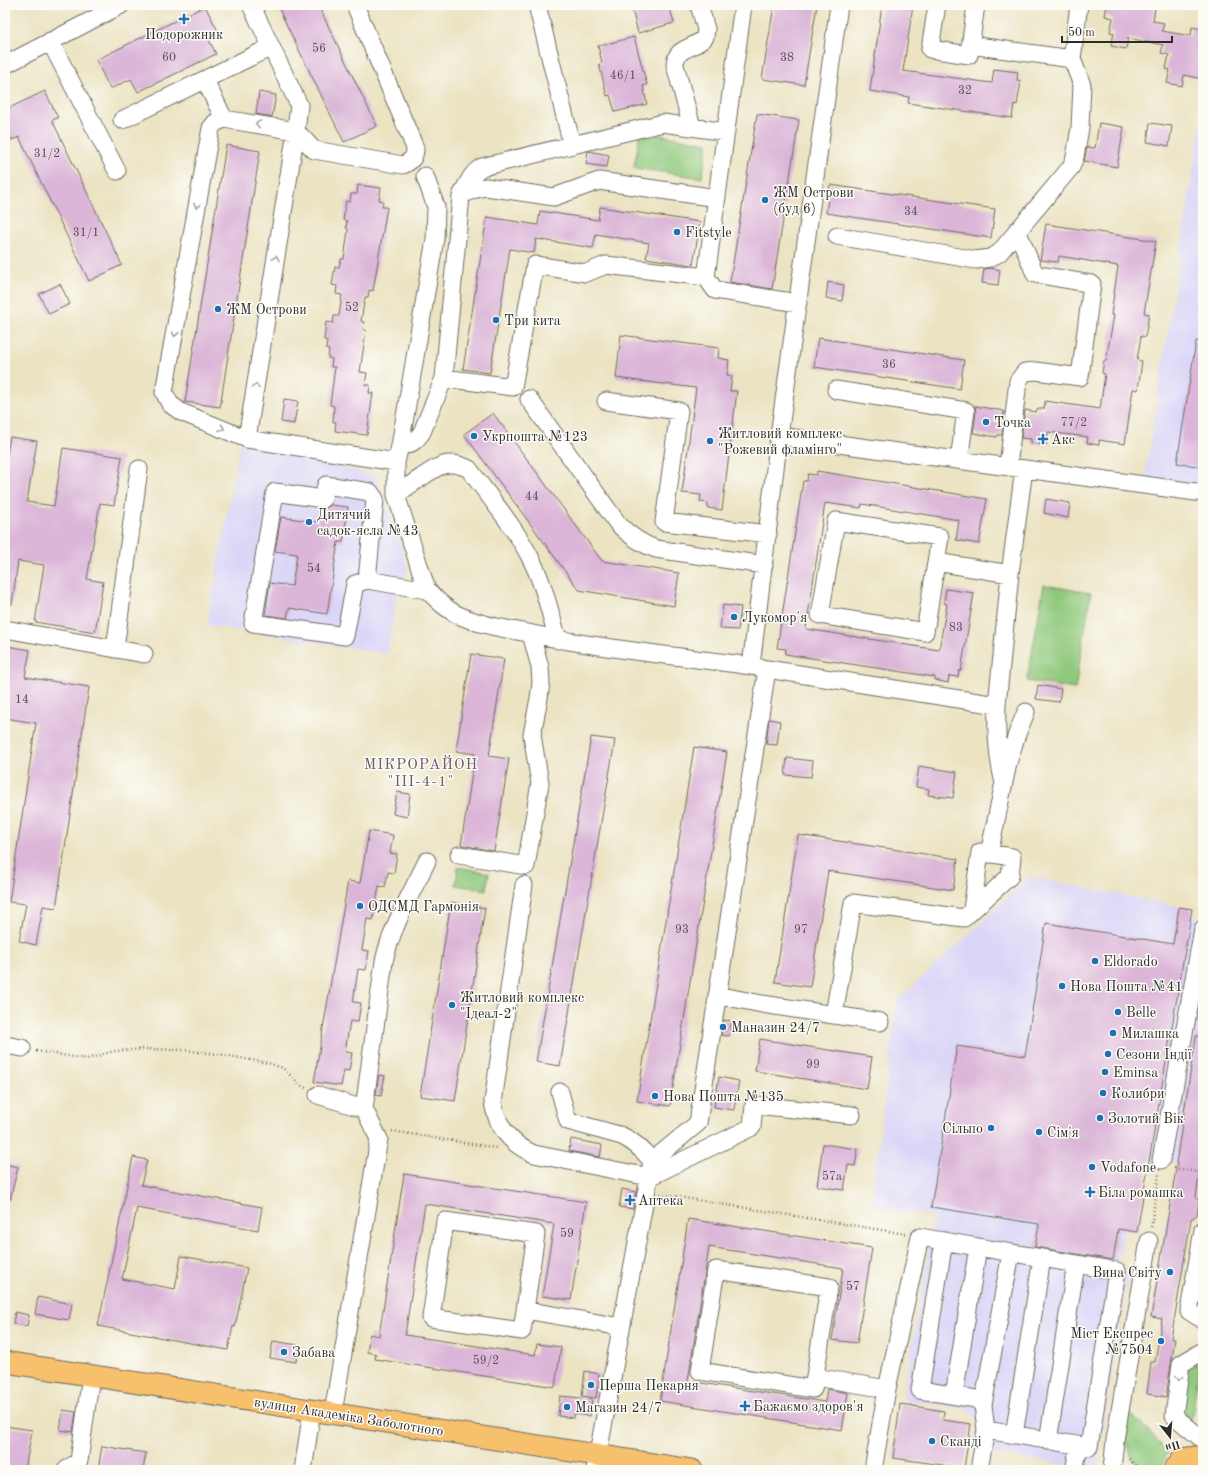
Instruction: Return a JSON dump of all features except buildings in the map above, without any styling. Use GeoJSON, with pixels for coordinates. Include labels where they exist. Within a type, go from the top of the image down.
{"type":"FeatureCollection","features":[{"type":"Feature","properties":{"kind":"main road","name":"вулиця Академіка Заболотного"},"geometry":{"type":"LineString","coordinates":[[5,1362],[333,1413],[596,1462],[692,1470]]}},
{"type":"Feature","properties":{"kind":"main road"},"geometry":{"type":"LineString","coordinates":[[1174,1470],[1182,1459],[1203,1456]]}},
{"type":"Feature","properties":{"kind":"street"},"geometry":{"type":"LineString","coordinates":[[5,65],[120,5]]}},
{"type":"Feature","properties":{"kind":"street"},"geometry":{"type":"LineString","coordinates":[[247,438],[299,105],[251,5]]}},
{"type":"Feature","properties":{"kind":"street"},"geometry":{"type":"LineString","coordinates":[[355,5],[415,148],[415,155],[411,162],[403,165],[314,150],[296,131],[224,119],[215,122],[211,128],[164,392],[170,404],[181,412],[247,438],[398,454],[418,438],[422,432],[444,378],[461,196],[468,181],[475,171],[482,167],[663,123],[726,132]]}},
{"type":"Feature","properties":{"kind":"street"},"geometry":{"type":"LineString","coordinates":[[537,5],[572,145]]}},
{"type":"Feature","properties":{"kind":"street"},"geometry":{"type":"LineString","coordinates":[[692,127],[675,65],[675,60],[678,53],[697,44],[705,37],[706,29],[700,5]]}},
{"type":"Feature","properties":{"kind":"street"},"geometry":{"type":"LineString","coordinates":[[743,5],[718,198],[706,277],[714,290],[798,303]]}},
{"type":"Feature","properties":{"kind":"street"},"geometry":{"type":"LineString","coordinates":[[649,1177],[698,1123],[717,996],[759,667],[764,565],[780,436],[839,5]]}},
{"type":"Feature","properties":{"kind":"street"},"geometry":{"type":"LineString","coordinates":[[937,5],[930,50],[969,55],[976,5]]}},
{"type":"Feature","properties":{"kind":"street"},"geometry":{"type":"LineString","coordinates":[[837,236],[976,260],[984,259],[999,253],[1071,167],[1075,157],[1080,128],[1082,85],[1072,59],[1079,5]]}},
{"type":"Feature","properties":{"kind":"street"},"geometry":{"type":"LineString","coordinates":[[50,41],[117,171]]}},
{"type":"Feature","properties":{"kind":"street"},"geometry":{"type":"LineString","coordinates":[[970,46],[1072,59]]}},
{"type":"Feature","properties":{"kind":"street"},"geometry":{"type":"LineString","coordinates":[[122,120],[271,48]]}},
{"type":"Feature","properties":{"kind":"street"},"geometry":{"type":"LineString","coordinates":[[205,80],[224,119]]}},
{"type":"Feature","properties":{"kind":"street"},"geometry":{"type":"LineString","coordinates":[[425,176],[436,207],[435,239],[398,454],[396,495],[427,590],[438,601],[451,612],[463,618],[558,640],[759,667],[997,705]]}},
{"type":"Feature","properties":{"kind":"street"},"geometry":{"type":"LineString","coordinates":[[461,196],[470,190],[486,187],[554,197],[599,181],[718,198]]}},
{"type":"Feature","properties":{"kind":"street"},"geometry":{"type":"LineString","coordinates":[[1004,785],[996,738],[997,705],[1010,574],[1016,468],[1018,381],[1025,372],[1036,371],[1080,377],[1092,284],[1035,274],[1017,230]]}},
{"type":"Feature","properties":{"kind":"street"},"geometry":{"type":"LineString","coordinates":[[444,378],[513,387],[535,265],[586,273],[606,264],[706,277]]}},
{"type":"Feature","properties":{"kind":"street"},"geometry":{"type":"LineString","coordinates":[[836,390],[966,411],[959,460]]}},
{"type":"Feature","properties":{"kind":"street"},"geometry":{"type":"LineString","coordinates":[[529,399],[618,524],[636,540],[656,548],[764,565]]}},
{"type":"Feature","properties":{"kind":"street"},"geometry":{"type":"LineString","coordinates":[[606,401],[679,411],[664,522],[768,534]]}},
{"type":"Feature","properties":{"kind":"street"},"geometry":{"type":"LineString","coordinates":[[780,436],[1203,493]]}},
{"type":"Feature","properties":{"kind":"street"},"geometry":{"type":"LineString","coordinates":[[396,495],[439,466],[452,463],[462,465],[469,469],[519,538],[531,559],[540,580],[558,640]]}},
{"type":"Feature","properties":{"kind":"street"},"geometry":{"type":"LineString","coordinates":[[115,649],[139,469]]}},
{"type":"Feature","properties":{"kind":"street"},"geometry":{"type":"LineString","coordinates":[[367,580],[375,500],[370,492],[326,485],[323,499],[275,492],[253,623],[345,636],[355,584],[367,580],[427,590]]}},
{"type":"Feature","properties":{"kind":"street"},"geometry":{"type":"LineString","coordinates":[[836,521],[940,537],[936,562],[925,632],[820,615],[836,521]]}},
{"type":"Feature","properties":{"kind":"street"},"geometry":{"type":"LineString","coordinates":[[936,562],[1010,574]]}},
{"type":"Feature","properties":{"kind":"street"},"geometry":{"type":"LineString","coordinates":[[5,629],[144,654]]}},
{"type":"Feature","properties":{"kind":"street"},"geometry":{"type":"LineString","coordinates":[[459,855],[526,866],[540,783],[532,735],[541,683],[540,667],[531,634]]}},
{"type":"Feature","properties":{"kind":"street"},"geometry":{"type":"LineString","coordinates":[[989,854],[1008,763],[1026,712]]}},
{"type":"Feature","properties":{"kind":"street"},"geometry":{"type":"LineString","coordinates":[[834,1015],[853,903],[964,918],[1010,876],[1012,857],[980,852],[972,910]]}},
{"type":"Feature","properties":{"kind":"street"},"geometry":{"type":"LineString","coordinates":[[333,1413],[379,1139],[364,1109],[384,961],[393,930],[427,861]]}},
{"type":"Feature","properties":{"kind":"street"},"geometry":{"type":"LineString","coordinates":[[524,885],[493,1102],[495,1115],[501,1128],[523,1150],[534,1154],[649,1177],[752,1127],[754,1105],[852,1115]]}},
{"type":"Feature","properties":{"kind":"street"},"geometry":{"type":"LineString","coordinates":[[1161,1163],[1203,929]]}},
{"type":"Feature","properties":{"kind":"street"},"geometry":{"type":"LineString","coordinates":[[717,996],[880,1022]]}},
{"type":"Feature","properties":{"kind":"street"},"geometry":{"type":"LineString","coordinates":[[5,1045],[22,1048]]}},
{"type":"Feature","properties":{"kind":"street"},"geometry":{"type":"LineString","coordinates":[[560,1092],[568,1121],[622,1136],[630,1140],[644,1151],[649,1177],[596,1462]]}},
{"type":"Feature","properties":{"kind":"street"},"geometry":{"type":"LineString","coordinates":[[318,1095],[364,1109]]}},
{"type":"Feature","properties":{"kind":"street"},"geometry":{"type":"LineString","coordinates":[[445,1221],[536,1234],[525,1310],[522,1331],[431,1318],[445,1221]]}},
{"type":"Feature","properties":{"kind":"street"},"geometry":{"type":"LineString","coordinates":[[1203,1230],[1189,1311],[1203,1320]]}},
{"type":"Feature","properties":{"kind":"street"},"geometry":{"type":"LineString","coordinates":[[873,1470],[887,1389],[920,1237],[1117,1271],[1089,1447],[986,1430]]}},
{"type":"Feature","properties":{"kind":"street"},"geometry":{"type":"LineString","coordinates":[[944,1241],[920,1390],[976,1399],[983,1405]]}},
{"type":"Feature","properties":{"kind":"street"},"geometry":{"type":"LineString","coordinates":[[1112,1470],[1114,1447],[1149,1241]]}},
{"type":"Feature","properties":{"kind":"street"},"geometry":{"type":"LineString","coordinates":[[954,1395],[978,1247]]}},
{"type":"Feature","properties":{"kind":"street"},"geometry":{"type":"LineString","coordinates":[[979,1470],[986,1430],[983,1405],[1011,1253]]}},
{"type":"Feature","properties":{"kind":"street"},"geometry":{"type":"LineString","coordinates":[[1014,1435],[1042,1258]]}},
{"type":"Feature","properties":{"kind":"street"},"geometry":{"type":"LineString","coordinates":[[1048,1441],[1076,1264]]}},
{"type":"Feature","properties":{"kind":"street"},"geometry":{"type":"LineString","coordinates":[[716,1270],[829,1287],[815,1377],[813,1389],[700,1371],[716,1270]]}},
{"type":"Feature","properties":{"kind":"street"},"geometry":{"type":"LineString","coordinates":[[525,1310],[621,1327]]}},
{"type":"Feature","properties":{"kind":"street"},"geometry":{"type":"LineString","coordinates":[[1109,1322],[1134,1327]]}},
{"type":"Feature","properties":{"kind":"street"},"geometry":{"type":"LineString","coordinates":[[1203,1351],[1181,1364],[1174,1416],[1203,1440]]}},
{"type":"Feature","properties":{"kind":"street"},"geometry":{"type":"LineString","coordinates":[[77,1467],[91,1375]]}},
{"type":"Feature","properties":{"kind":"street"},"geometry":{"type":"LineString","coordinates":[[815,1377],[887,1389]]}},
{"type":"Feature","properties":{"kind":"street"},"geometry":{"type":"LineString","coordinates":[[303,1470],[312,1410]]}},
{"type":"Feature","properties":{"kind":"street"},"geometry":{"type":"LineString","coordinates":[[1074,1470],[1079,1446]]}},
{"type":"Feature","properties":{"kind":"path"},"geometry":{"type":"LineString","coordinates":[[22,1048],[87,1059],[114,1051],[146,1049],[184,1050],[218,1054],[268,1063],[282,1068],[300,1085],[318,1095]]}},
{"type":"Feature","properties":{"kind":"path"},"geometry":{"type":"LineString","coordinates":[[374,1128],[503,1149]]}},
{"type":"Feature","properties":{"kind":"path"},"geometry":{"type":"LineString","coordinates":[[1149,1241],[1161,1163],[1203,1173]]}},
{"type":"Feature","properties":{"kind":"path"},"geometry":{"type":"LineString","coordinates":[[649,1177],[920,1237]]}},
{"type":"Feature","properties":{"kind":"shaded area"},"geometry":{"type":"Polygon","coordinates":[[[1203,107],[1203,493],[1144,485],[1203,107]]]}},
{"type":"Feature","properties":{"kind":"shaded area","name":"Дитячий садок-ясла №43"},"geometry":{"type":"Polygon","coordinates":[[[240,442],[324,455],[324,464],[376,475],[408,569],[397,596],[387,654],[207,625],[240,442]]]}},
{"type":"Feature","properties":{"kind":"shaded area"},"geometry":{"type":"Polygon","coordinates":[[[1030,877],[1192,909],[1191,915],[1203,920],[1203,1167],[1149,1159],[1124,1230],[1117,1271],[1128,1273],[1096,1469],[973,1451],[978,1424],[975,1416],[967,1409],[903,1400],[934,1217],[871,1206],[897,1001],[1030,877]]]}},
{"type":"Feature","properties":{"kind":"green space"},"geometry":{"type":"Polygon","coordinates":[[[640,132],[708,143],[702,178],[634,168],[640,132]]]}},
{"type":"Feature","properties":{"kind":"green space"},"geometry":{"type":"Polygon","coordinates":[[[1044,585],[1091,593],[1075,689],[1027,681],[1044,585]]]}},
{"type":"Feature","properties":{"kind":"green space"},"geometry":{"type":"Polygon","coordinates":[[[458,867],[489,873],[486,890],[456,885],[458,867]]]}},
{"type":"Feature","properties":{"kind":"green space"},"geometry":{"type":"Polygon","coordinates":[[[1200,1363],[1191,1421],[1179,1411],[1186,1371],[1194,1364],[1200,1363]]]}},
{"type":"Feature","properties":{"kind":"green space"},"geometry":{"type":"Polygon","coordinates":[[[1129,1412],[1168,1452],[1159,1470],[1144,1470],[1132,1456],[1127,1444],[1129,1412]]]}},
{"type":"Feature","properties":{"kind":"place","name":"Подорожник"},"geometry":{"type":"Point","coordinates":[184,19]}},
{"type":"Feature","properties":{"kind":"place","name":"ЖМ Острови (буд 6)"},"geometry":{"type":"Point","coordinates":[765,200]}},
{"type":"Feature","properties":{"kind":"place","name":"Fitstyle"},"geometry":{"type":"Point","coordinates":[677,232]}},
{"type":"Feature","properties":{"kind":"place","name":"ЖМ Острови"},"geometry":{"type":"Point","coordinates":[218,309]}},
{"type":"Feature","properties":{"kind":"place","name":"Три кита"},"geometry":{"type":"Point","coordinates":[496,320]}},
{"type":"Feature","properties":{"kind":"place","name":"Точка"},"geometry":{"type":"Point","coordinates":[986,422]}},
{"type":"Feature","properties":{"kind":"place","name":"Укрпошта №123"},"geometry":{"type":"Point","coordinates":[474,436]}},
{"type":"Feature","properties":{"kind":"place","name":"Акс"},"geometry":{"type":"Point","coordinates":[1043,439]}},
{"type":"Feature","properties":{"kind":"place","name":"Житловий комплекс \"Рожевий фламінго\""},"geometry":{"type":"Point","coordinates":[710,441]}},
{"type":"Feature","properties":{"kind":"place","name":"Дитячий садок-ясла №43"},"geometry":{"type":"Point","coordinates":[309,522]}},
{"type":"Feature","properties":{"kind":"place","name":"Лукомор'я"},"geometry":{"type":"Point","coordinates":[734,617]}},
{"type":"Feature","properties":{"kind":"place","name":"ОДСМД Гармонія"},"geometry":{"type":"Point","coordinates":[360,906]}},
{"type":"Feature","properties":{"kind":"place","name":"Eldorado"},"geometry":{"type":"Point","coordinates":[1095,961]}},
{"type":"Feature","properties":{"kind":"place","name":"Нова Пошта №41"},"geometry":{"type":"Point","coordinates":[1062,986]}},
{"type":"Feature","properties":{"kind":"place","name":"Житловий комплекс \"Ідеал-2\""},"geometry":{"type":"Point","coordinates":[452,1005]}},
{"type":"Feature","properties":{"kind":"place","name":"Belle"},"geometry":{"type":"Point","coordinates":[1118,1012]}},
{"type":"Feature","properties":{"kind":"place","name":"Маназин 24/7"},"geometry":{"type":"Point","coordinates":[723,1027]}},
{"type":"Feature","properties":{"kind":"place","name":"Милашка"},"geometry":{"type":"Point","coordinates":[1113,1033]}},
{"type":"Feature","properties":{"kind":"place","name":"Сезони Індії"},"geometry":{"type":"Point","coordinates":[1108,1054]}},
{"type":"Feature","properties":{"kind":"place","name":"Eminsa"},"geometry":{"type":"Point","coordinates":[1105,1072]}},
{"type":"Feature","properties":{"kind":"place","name":"Колибри"},"geometry":{"type":"Point","coordinates":[1103,1093]}},
{"type":"Feature","properties":{"kind":"place","name":"Нова Пошта №135"},"geometry":{"type":"Point","coordinates":[655,1096]}},
{"type":"Feature","properties":{"kind":"place","name":"Золотий Вік"},"geometry":{"type":"Point","coordinates":[1100,1118]}},
{"type":"Feature","properties":{"kind":"place","name":"Сільпо"},"geometry":{"type":"Point","coordinates":[991,1128]}},
{"type":"Feature","properties":{"kind":"place","name":"Сім'я"},"geometry":{"type":"Point","coordinates":[1039,1132]}},
{"type":"Feature","properties":{"kind":"place","name":"Vodafone"},"geometry":{"type":"Point","coordinates":[1092,1167]}},
{"type":"Feature","properties":{"kind":"place","name":"Біла ромашка"},"geometry":{"type":"Point","coordinates":[1090,1192]}},
{"type":"Feature","properties":{"kind":"place","name":"Аптека"},"geometry":{"type":"Point","coordinates":[630,1200]}},
{"type":"Feature","properties":{"kind":"place","name":"Вина Світу"},"geometry":{"type":"Point","coordinates":[1170,1272]}},
{"type":"Feature","properties":{"kind":"place","name":"Міст Експрес №7504"},"geometry":{"type":"Point","coordinates":[1161,1341]}},
{"type":"Feature","properties":{"kind":"place","name":"Забава"},"geometry":{"type":"Point","coordinates":[284,1352]}},
{"type":"Feature","properties":{"kind":"place","name":"Перша Пекарня"},"geometry":{"type":"Point","coordinates":[591,1385]}},
{"type":"Feature","properties":{"kind":"place","name":"Бажаємо здоров'я"},"geometry":{"type":"Point","coordinates":[745,1406]}},
{"type":"Feature","properties":{"kind":"place","name":"Магазин 24/7"},"geometry":{"type":"Point","coordinates":[567,1407]}},
{"type":"Feature","properties":{"kind":"place","name":"Сканді"},"geometry":{"type":"Point","coordinates":[932,1441]}},
{"type":"Feature","properties":{"kind":"district","name":"МІКРОРАЙОН \"ІІІ-4-1\""},"geometry":{"type":"Point","coordinates":[421,772]}}]}
